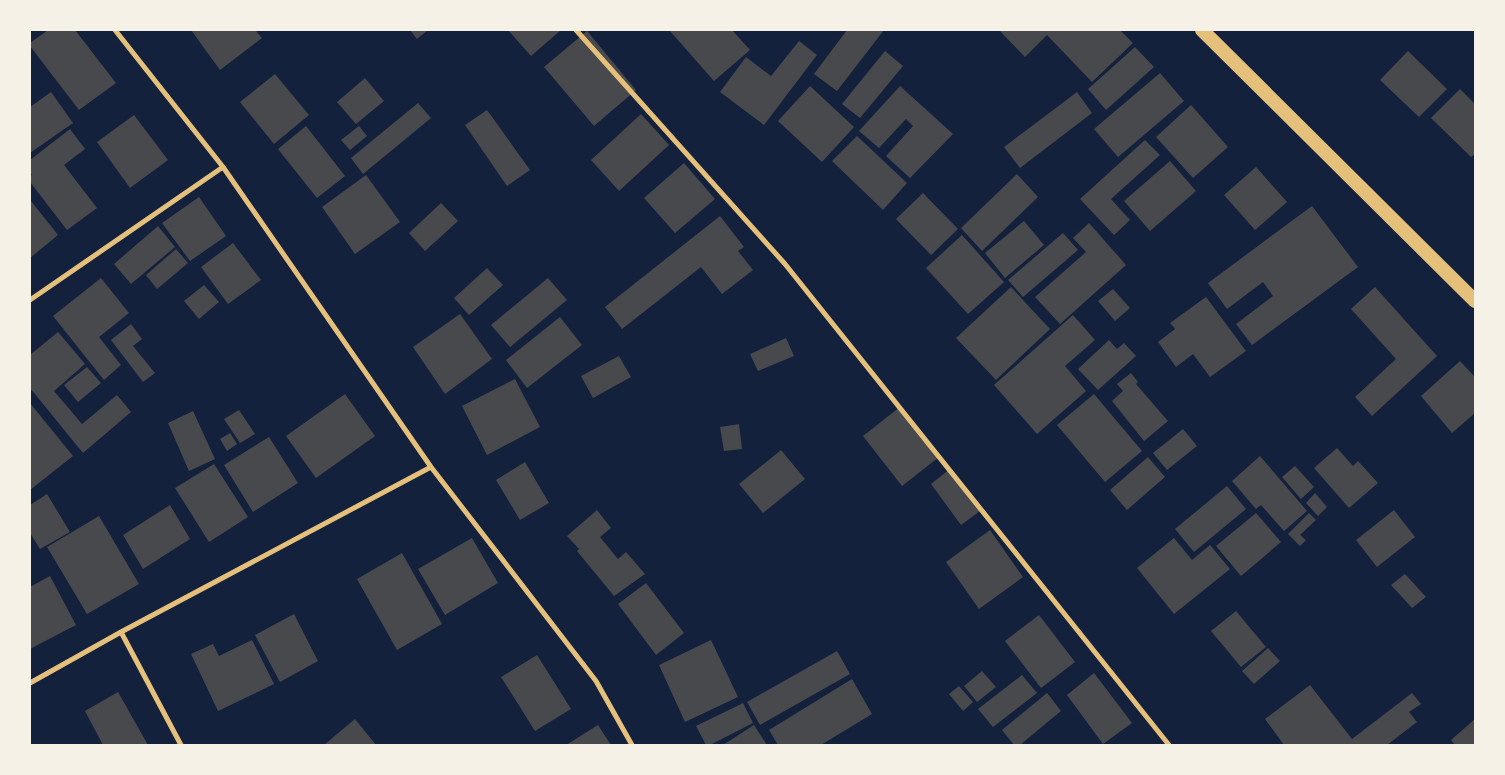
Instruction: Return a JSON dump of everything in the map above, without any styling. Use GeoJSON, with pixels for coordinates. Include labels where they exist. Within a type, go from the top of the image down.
{"type":"FeatureCollection","features":[{"type":"Feature","properties":{"kind":"highway"},"geometry":{"type":"LineString","coordinates":[[1202,30],[1475,301]]}},
{"type":"Feature","properties":{"kind":"street"},"geometry":{"type":"LineString","coordinates":[[115,30],[223,167],[431,467],[596,681],[632,745]]}},
{"type":"Feature","properties":{"kind":"street"},"geometry":{"type":"LineString","coordinates":[[576,30],[785,264],[1169,745]]}},
{"type":"Feature","properties":{"kind":"street"},"geometry":{"type":"LineString","coordinates":[[30,300],[223,167]]}},
{"type":"Feature","properties":{"kind":"street"},"geometry":{"type":"LineString","coordinates":[[30,683],[121,632],[431,467]]}},
{"type":"Feature","properties":{"kind":"street"},"geometry":{"type":"LineString","coordinates":[[121,632],[181,745]]}},
{"type":"Feature","properties":{"kind":"building"},"geometry":{"type":"Polygon","coordinates":[[[48,30],[75,30],[116,83],[79,110],[30,46],[30,43],[48,30]]]}},
{"type":"Feature","properties":{"kind":"building"},"geometry":{"type":"Polygon","coordinates":[[[191,30],[255,30],[262,38],[220,70],[191,30]]]}},
{"type":"Feature","properties":{"kind":"building"},"geometry":{"type":"Polygon","coordinates":[[[410,30],[428,30],[417,39],[410,30]]]}},
{"type":"Feature","properties":{"kind":"building"},"geometry":{"type":"Polygon","coordinates":[[[508,30],[561,30],[531,56],[508,30]]]}},
{"type":"Feature","properties":{"kind":"building"},"geometry":{"type":"Polygon","coordinates":[[[671,30],[732,30],[750,50],[714,81],[671,30]]]}},
{"type":"Feature","properties":{"kind":"building"},"geometry":{"type":"Polygon","coordinates":[[[847,30],[884,30],[837,91],[814,74],[847,30]]]}},
{"type":"Feature","properties":{"kind":"building"},"geometry":{"type":"Polygon","coordinates":[[[999,30],[1120,30],[1133,43],[1092,82],[1047,35],[1025,57],[999,30]]]}},
{"type":"Feature","properties":{"kind":"building"},"geometry":{"type":"Polygon","coordinates":[[[587,31],[636,90],[594,126],[544,67],[587,31]]]}},
{"type":"Feature","properties":{"kind":"building"},"geometry":{"type":"Polygon","coordinates":[[[799,41],[817,55],[764,125],[720,92],[746,57],[771,76],[799,41]]]}},
{"type":"Feature","properties":{"kind":"building"},"geometry":{"type":"Polygon","coordinates":[[[1135,47],[1154,67],[1106,110],[1088,89],[1135,47]]]}},
{"type":"Feature","properties":{"kind":"building"},"geometry":{"type":"Polygon","coordinates":[[[885,51],[903,66],[860,118],[842,104],[885,51]]]}},
{"type":"Feature","properties":{"kind":"building"},"geometry":{"type":"Polygon","coordinates":[[[1408,51],[1447,89],[1419,117],[1380,80],[1408,51]]]}},
{"type":"Feature","properties":{"kind":"building"},"geometry":{"type":"Polygon","coordinates":[[[1160,73],[1184,101],[1118,157],[1094,129],[1160,73]]]}},
{"type":"Feature","properties":{"kind":"building"},"geometry":{"type":"Polygon","coordinates":[[[275,74],[309,115],[274,144],[240,102],[275,74]]]}},
{"type":"Feature","properties":{"kind":"building"},"geometry":{"type":"Polygon","coordinates":[[[365,78],[384,101],[356,124],[337,102],[365,78]]]}},
{"type":"Feature","properties":{"kind":"building"},"geometry":{"type":"Polygon","coordinates":[[[810,86],[854,127],[822,162],[778,121],[810,86]]]}},
{"type":"Feature","properties":{"kind":"building"},"geometry":{"type":"Polygon","coordinates":[[[900,86],[953,134],[910,178],[886,156],[913,126],[906,119],[879,148],[859,131],[900,86]]]}},
{"type":"Feature","properties":{"kind":"building"},"geometry":{"type":"Polygon","coordinates":[[[1460,89],[1475,104],[1475,154],[1471,157],[1431,118],[1460,89]]]}},
{"type":"Feature","properties":{"kind":"building"},"geometry":{"type":"Polygon","coordinates":[[[51,92],[73,123],[30,153],[30,107],[51,92]]]}},
{"type":"Feature","properties":{"kind":"building"},"geometry":{"type":"Polygon","coordinates":[[[1077,92],[1092,113],[1020,168],[1004,147],[1077,92]]]}},
{"type":"Feature","properties":{"kind":"building"},"geometry":{"type":"Polygon","coordinates":[[[418,103],[431,118],[363,174],[351,158],[418,103]]]}},
{"type":"Feature","properties":{"kind":"building"},"geometry":{"type":"Polygon","coordinates":[[[1191,105],[1228,147],[1193,178],[1156,137],[1191,105]]]}},
{"type":"Feature","properties":{"kind":"building"},"geometry":{"type":"Polygon","coordinates":[[[487,110],[530,170],[507,186],[465,125],[487,110]]]}},
{"type":"Feature","properties":{"kind":"building"},"geometry":{"type":"Polygon","coordinates":[[[641,114],[669,145],[619,191],[591,160],[641,114]]]}},
{"type":"Feature","properties":{"kind":"building"},"geometry":{"type":"Polygon","coordinates":[[[134,115],[168,160],[130,188],[97,142],[134,115]]]}},
{"type":"Feature","properties":{"kind":"building"},"geometry":{"type":"Polygon","coordinates":[[[306,126],[345,176],[317,198],[278,149],[306,126]]]}},
{"type":"Feature","properties":{"kind":"building"},"geometry":{"type":"Polygon","coordinates":[[[359,126],[367,136],[350,150],[341,140],[359,126]]]}},
{"type":"Feature","properties":{"kind":"building"},"geometry":{"type":"Polygon","coordinates":[[[70,129],[85,149],[64,165],[97,208],[67,230],[30,182],[30,176],[32,175],[30,172],[30,160],[70,129]]]}},
{"type":"Feature","properties":{"kind":"building"},"geometry":{"type":"Polygon","coordinates":[[[857,136],[907,183],[883,210],[832,161],[857,136]]]}},
{"type":"Feature","properties":{"kind":"building"},"geometry":{"type":"Polygon","coordinates":[[[1145,140],[1160,155],[1111,199],[1130,220],[1114,235],[1080,199],[1145,140]]]}},
{"type":"Feature","properties":{"kind":"building"},"geometry":{"type":"Polygon","coordinates":[[[1170,161],[1196,191],[1150,231],[1124,201],[1170,161]]]}},
{"type":"Feature","properties":{"kind":"building"},"geometry":{"type":"Polygon","coordinates":[[[684,163],[715,199],[675,233],[644,198],[684,163]]]}},
{"type":"Feature","properties":{"kind":"building"},"geometry":{"type":"Polygon","coordinates":[[[1256,167],[1287,202],[1255,230],[1224,195],[1256,167]]]}},
{"type":"Feature","properties":{"kind":"building"},"geometry":{"type":"Polygon","coordinates":[[[1017,174],[1038,197],[982,251],[961,228],[1017,174]]]}},
{"type":"Feature","properties":{"kind":"building"},"geometry":{"type":"Polygon","coordinates":[[[366,175],[400,222],[355,254],[322,207],[366,175]]]}},
{"type":"Feature","properties":{"kind":"building"},"geometry":{"type":"Polygon","coordinates":[[[923,193],[958,229],[931,255],[896,219],[923,193]]]}},
{"type":"Feature","properties":{"kind":"building"},"geometry":{"type":"Polygon","coordinates":[[[199,197],[226,236],[190,261],[162,223],[199,197]]]}},
{"type":"Feature","properties":{"kind":"building"},"geometry":{"type":"Polygon","coordinates":[[[30,202],[58,235],[30,258],[30,202]]]}},
{"type":"Feature","properties":{"kind":"building"},"geometry":{"type":"Polygon","coordinates":[[[441,203],[458,221],[425,251],[409,233],[441,203]]]}},
{"type":"Feature","properties":{"kind":"building"},"geometry":{"type":"Polygon","coordinates":[[[1312,206],[1358,267],[1252,345],[1236,324],[1273,296],[1263,282],[1227,309],[1208,283],[1312,206]]]}},
{"type":"Feature","properties":{"kind":"building"},"geometry":{"type":"Polygon","coordinates":[[[720,216],[744,247],[738,251],[753,270],[722,294],[701,267],[622,329],[605,307],[720,216]]]}},
{"type":"Feature","properties":{"kind":"building"},"geometry":{"type":"Polygon","coordinates":[[[1024,221],[1044,245],[1005,278],[985,253],[1024,221]]]}},
{"type":"Feature","properties":{"kind":"building"},"geometry":{"type":"Polygon","coordinates":[[[1089,223],[1126,265],[1060,324],[1035,297],[1086,252],[1073,238],[1089,223]]]}},
{"type":"Feature","properties":{"kind":"building"},"geometry":{"type":"Polygon","coordinates":[[[158,226],[175,247],[131,284],[114,264],[158,226]]]}},
{"type":"Feature","properties":{"kind":"building"},"geometry":{"type":"Polygon","coordinates":[[[1063,233],[1078,250],[1023,297],[1008,280],[1063,233]]]}},
{"type":"Feature","properties":{"kind":"building"},"geometry":{"type":"Polygon","coordinates":[[[962,235],[1004,282],[968,314],[926,268],[962,235]]]}},
{"type":"Feature","properties":{"kind":"building"},"geometry":{"type":"Polygon","coordinates":[[[233,243],[261,280],[228,304],[201,267],[233,243]]]}},
{"type":"Feature","properties":{"kind":"building"},"geometry":{"type":"Polygon","coordinates":[[[176,249],[188,263],[157,289],[146,275],[176,249]]]}},
{"type":"Feature","properties":{"kind":"building"},"geometry":{"type":"Polygon","coordinates":[[[487,268],[503,285],[469,315],[454,298],[487,268]]]}},
{"type":"Feature","properties":{"kind":"building"},"geometry":{"type":"Polygon","coordinates":[[[101,278],[129,313],[99,337],[121,365],[104,380],[53,316],[101,278]]]}},
{"type":"Feature","properties":{"kind":"building"},"geometry":{"type":"Polygon","coordinates":[[[548,278],[567,300],[510,347],[491,325],[548,278]]]}},
{"type":"Feature","properties":{"kind":"building"},"geometry":{"type":"Polygon","coordinates":[[[204,285],[219,302],[199,319],[184,301],[204,285]]]}},
{"type":"Feature","properties":{"kind":"building"},"geometry":{"type":"Polygon","coordinates":[[[1011,287],[1050,329],[996,380],[956,338],[1011,287]]]}},
{"type":"Feature","properties":{"kind":"building"},"geometry":{"type":"Polygon","coordinates":[[[1375,287],[1437,356],[1372,416],[1355,397],[1396,359],[1351,309],[1375,287]]]}},
{"type":"Feature","properties":{"kind":"building"},"geometry":{"type":"Polygon","coordinates":[[[1113,289],[1130,308],[1115,321],[1098,301],[1113,289]]]}},
{"type":"Feature","properties":{"kind":"building"},"geometry":{"type":"Polygon","coordinates":[[[1206,297],[1246,351],[1210,377],[1193,354],[1176,367],[1158,342],[1175,329],[1170,323],[1206,297]]]}},
{"type":"Feature","properties":{"kind":"building"},"geometry":{"type":"Polygon","coordinates":[[[460,314],[492,359],[445,394],[413,347],[460,314]]]}},
{"type":"Feature","properties":{"kind":"building"},"geometry":{"type":"Polygon","coordinates":[[[1073,315],[1095,340],[1065,366],[1086,391],[1037,434],[994,385],[1073,315]]]}},
{"type":"Feature","properties":{"kind":"building"},"geometry":{"type":"Polygon","coordinates":[[[560,317],[582,345],[527,388],[506,360],[560,317]]]}},
{"type":"Feature","properties":{"kind":"building"},"geometry":{"type":"Polygon","coordinates":[[[131,324],[142,339],[133,346],[155,373],[143,382],[111,340],[131,324]]]}},
{"type":"Feature","properties":{"kind":"building"},"geometry":{"type":"Polygon","coordinates":[[[58,332],[85,364],[54,391],[82,424],[117,395],[131,412],[83,453],[30,388],[30,355],[58,332]]]}},
{"type":"Feature","properties":{"kind":"building"},"geometry":{"type":"Polygon","coordinates":[[[786,338],[794,356],[758,371],[750,354],[786,338]]]}},
{"type":"Feature","properties":{"kind":"building"},"geometry":{"type":"Polygon","coordinates":[[[1109,340],[1117,349],[1124,343],[1136,356],[1098,390],[1078,369],[1109,340]]]}},
{"type":"Feature","properties":{"kind":"building"},"geometry":{"type":"Polygon","coordinates":[[[619,356],[631,377],[593,398],[581,376],[619,356]]]}},
{"type":"Feature","properties":{"kind":"building"},"geometry":{"type":"Polygon","coordinates":[[[1460,361],[1475,377],[1475,413],[1452,433],[1421,396],[1460,361]]]}},
{"type":"Feature","properties":{"kind":"building"},"geometry":{"type":"Polygon","coordinates":[[[87,367],[101,383],[78,402],[64,385],[87,367]]]}},
{"type":"Feature","properties":{"kind":"building"},"geometry":{"type":"Polygon","coordinates":[[[1131,373],[1138,382],[1136,384],[1168,421],[1144,441],[1112,401],[1123,391],[1117,384],[1131,373]]]}},
{"type":"Feature","properties":{"kind":"building"},"geometry":{"type":"Polygon","coordinates":[[[515,379],[540,427],[487,455],[462,406],[515,379]]]}},
{"type":"Feature","properties":{"kind":"building"},"geometry":{"type":"Polygon","coordinates":[[[345,394],[375,436],[316,478],[286,436],[345,394]]]}},
{"type":"Feature","properties":{"kind":"building"},"geometry":{"type":"Polygon","coordinates":[[[1094,394],[1142,451],[1105,482],[1057,425],[1094,394]]]}},
{"type":"Feature","properties":{"kind":"building"},"geometry":{"type":"Polygon","coordinates":[[[30,403],[73,456],[30,490],[30,403]]]}},
{"type":"Feature","properties":{"kind":"building"},"geometry":{"type":"Polygon","coordinates":[[[900,407],[939,457],[902,486],[863,436],[900,407]]]}},
{"type":"Feature","properties":{"kind":"building"},"geometry":{"type":"Polygon","coordinates":[[[239,410],[255,434],[240,443],[224,419],[239,410]]]}},
{"type":"Feature","properties":{"kind":"building"},"geometry":{"type":"Polygon","coordinates":[[[193,411],[215,459],[189,471],[168,423],[193,411]]]}},
{"type":"Feature","properties":{"kind":"building"},"geometry":{"type":"Polygon","coordinates":[[[739,424],[742,449],[724,451],[720,427],[739,424]]]}},
{"type":"Feature","properties":{"kind":"building"},"geometry":{"type":"Polygon","coordinates":[[[1183,429],[1197,446],[1167,470],[1153,453],[1183,429]]]}},
{"type":"Feature","properties":{"kind":"building"},"geometry":{"type":"Polygon","coordinates":[[[230,433],[237,444],[227,451],[220,439],[230,433]]]}},
{"type":"Feature","properties":{"kind":"building"},"geometry":{"type":"Polygon","coordinates":[[[269,437],[298,483],[253,512],[224,465],[269,437]]]}},
{"type":"Feature","properties":{"kind":"building"},"geometry":{"type":"Polygon","coordinates":[[[1337,448],[1353,466],[1358,461],[1378,483],[1349,508],[1314,468],[1337,448]]]}},
{"type":"Feature","properties":{"kind":"building"},"geometry":{"type":"Polygon","coordinates":[[[781,450],[805,479],[763,513],[739,484],[781,450]]]}},
{"type":"Feature","properties":{"kind":"building"},"geometry":{"type":"Polygon","coordinates":[[[1260,456],[1307,511],[1284,531],[1261,505],[1256,509],[1232,481],[1260,456]]]}},
{"type":"Feature","properties":{"kind":"building"},"geometry":{"type":"Polygon","coordinates":[[[1148,457],[1165,477],[1127,510],[1110,490],[1148,457]]]}},
{"type":"Feature","properties":{"kind":"building"},"geometry":{"type":"Polygon","coordinates":[[[525,462],[549,503],[520,520],[496,480],[525,462]]]}},
{"type":"Feature","properties":{"kind":"building"},"geometry":{"type":"Polygon","coordinates":[[[214,464],[248,517],[209,542],[175,488],[214,464]]]}},
{"type":"Feature","properties":{"kind":"building"},"geometry":{"type":"Polygon","coordinates":[[[1295,466],[1314,487],[1301,499],[1282,477],[1295,466]]]}},
{"type":"Feature","properties":{"kind":"building"},"geometry":{"type":"Polygon","coordinates":[[[950,469],[980,511],[961,525],[931,484],[950,469]]]}},
{"type":"Feature","properties":{"kind":"building"},"geometry":{"type":"Polygon","coordinates":[[[1227,486],[1246,509],[1194,552],[1175,529],[1227,486]]]}},
{"type":"Feature","properties":{"kind":"building"},"geometry":{"type":"Polygon","coordinates":[[[1315,493],[1327,507],[1318,516],[1306,503],[1315,493]]]}},
{"type":"Feature","properties":{"kind":"building"},"geometry":{"type":"Polygon","coordinates":[[[47,494],[70,532],[40,549],[30,533],[30,505],[47,494]]]}},
{"type":"Feature","properties":{"kind":"building"},"geometry":{"type":"Polygon","coordinates":[[[170,505],[190,539],[143,569],[123,535],[170,505]]]}},
{"type":"Feature","properties":{"kind":"building"},"geometry":{"type":"Polygon","coordinates":[[[597,510],[611,528],[600,537],[618,559],[626,552],[645,574],[614,596],[567,536],[597,510]]]}},
{"type":"Feature","properties":{"kind":"building"},"geometry":{"type":"Polygon","coordinates":[[[1394,510],[1415,537],[1377,567],[1356,540],[1394,510]]]}},
{"type":"Feature","properties":{"kind":"building"},"geometry":{"type":"Polygon","coordinates":[[[1256,513],[1281,542],[1241,576],[1216,546],[1256,513]]]}},
{"type":"Feature","properties":{"kind":"building"},"geometry":{"type":"Polygon","coordinates":[[[1309,513],[1316,520],[1300,535],[1306,540],[1300,546],[1288,534],[1309,513]]]}},
{"type":"Feature","properties":{"kind":"building"},"geometry":{"type":"Polygon","coordinates":[[[99,516],[139,584],[87,614],[47,547],[99,516]]]}},
{"type":"Feature","properties":{"kind":"building"},"geometry":{"type":"Polygon","coordinates":[[[990,530],[1023,577],[979,609],[946,562],[990,530]]]}},
{"type":"Feature","properties":{"kind":"building"},"geometry":{"type":"Polygon","coordinates":[[[472,538],[498,583],[445,615],[418,569],[472,538]]]}},
{"type":"Feature","properties":{"kind":"building"},"geometry":{"type":"Polygon","coordinates":[[[1174,538],[1192,560],[1210,545],[1230,569],[1174,614],[1137,568],[1174,538]]]}},
{"type":"Feature","properties":{"kind":"building"},"geometry":{"type":"Polygon","coordinates":[[[402,553],[442,624],[397,650],[357,579],[402,553]]]}},
{"type":"Feature","properties":{"kind":"building"},"geometry":{"type":"Polygon","coordinates":[[[1405,574],[1426,597],[1412,608],[1391,585],[1405,574]]]}},
{"type":"Feature","properties":{"kind":"building"},"geometry":{"type":"Polygon","coordinates":[[[50,576],[76,625],[30,649],[30,587],[50,576]]]}},
{"type":"Feature","properties":{"kind":"building"},"geometry":{"type":"Polygon","coordinates":[[[646,583],[684,633],[656,655],[618,604],[646,583]]]}},
{"type":"Feature","properties":{"kind":"building"},"geometry":{"type":"Polygon","coordinates":[[[1236,611],[1266,647],[1241,667],[1211,631],[1236,611]]]}},
{"type":"Feature","properties":{"kind":"building"},"geometry":{"type":"Polygon","coordinates":[[[294,614],[318,661],[280,682],[255,635],[294,614]]]}},
{"type":"Feature","properties":{"kind":"building"},"geometry":{"type":"Polygon","coordinates":[[[1039,615],[1075,662],[1041,688],[1005,641],[1039,615]]]}},
{"type":"Feature","properties":{"kind":"building"},"geometry":{"type":"Polygon","coordinates":[[[252,640],[274,684],[218,711],[191,654],[213,644],[219,656],[252,640]]]}},
{"type":"Feature","properties":{"kind":"building"},"geometry":{"type":"Polygon","coordinates":[[[711,640],[738,697],[685,722],[659,665],[711,640]]]}},
{"type":"Feature","properties":{"kind":"building"},"geometry":{"type":"Polygon","coordinates":[[[1268,648],[1280,661],[1254,684],[1242,671],[1268,648]]]}},
{"type":"Feature","properties":{"kind":"building"},"geometry":{"type":"Polygon","coordinates":[[[837,651],[850,674],[760,725],[747,702],[837,651]]]}},
{"type":"Feature","properties":{"kind":"building"},"geometry":{"type":"Polygon","coordinates":[[[537,655],[571,709],[535,731],[501,677],[537,655]]]}},
{"type":"Feature","properties":{"kind":"building"},"geometry":{"type":"Polygon","coordinates":[[[982,671],[996,687],[977,702],[964,686],[982,671]]]}},
{"type":"Feature","properties":{"kind":"building"},"geometry":{"type":"Polygon","coordinates":[[[1094,673],[1132,723],[1103,744],[1067,695],[1094,673]]]}},
{"type":"Feature","properties":{"kind":"building"},"geometry":{"type":"Polygon","coordinates":[[[1022,675],[1037,693],[993,727],[978,709],[1022,675]]]}},
{"type":"Feature","properties":{"kind":"building"},"geometry":{"type":"Polygon","coordinates":[[[852,679],[872,714],[821,745],[778,745],[769,730],[852,679]]]}},
{"type":"Feature","properties":{"kind":"building"},"geometry":{"type":"Polygon","coordinates":[[[1310,685],[1352,739],[1412,693],[1421,704],[1409,712],[1417,722],[1387,745],[1284,745],[1265,719],[1310,685]]]}},
{"type":"Feature","properties":{"kind":"building"},"geometry":{"type":"Polygon","coordinates":[[[959,686],[973,702],[963,711],[949,694],[959,686]]]}},
{"type":"Feature","properties":{"kind":"building"},"geometry":{"type":"Polygon","coordinates":[[[118,692],[148,745],[103,745],[85,711],[118,692]]]}},
{"type":"Feature","properties":{"kind":"building"},"geometry":{"type":"Polygon","coordinates":[[[1047,693],[1061,711],[1020,745],[1014,745],[1002,730],[1047,693]]]}},
{"type":"Feature","properties":{"kind":"building"},"geometry":{"type":"Polygon","coordinates":[[[743,703],[753,723],[710,745],[706,745],[696,726],[743,703]]]}},
{"type":"Feature","properties":{"kind":"building"},"geometry":{"type":"Polygon","coordinates":[[[355,719],[376,745],[324,745],[355,719]]]}},
{"type":"Feature","properties":{"kind":"building"},"geometry":{"type":"Polygon","coordinates":[[[1475,719],[1475,745],[1455,745],[1451,740],[1475,719]]]}},
{"type":"Feature","properties":{"kind":"building"},"geometry":{"type":"Polygon","coordinates":[[[598,725],[611,745],[566,745],[598,725]]]}},
{"type":"Feature","properties":{"kind":"building"},"geometry":{"type":"Polygon","coordinates":[[[754,725],[767,745],[723,745],[754,725]]]}}]}
